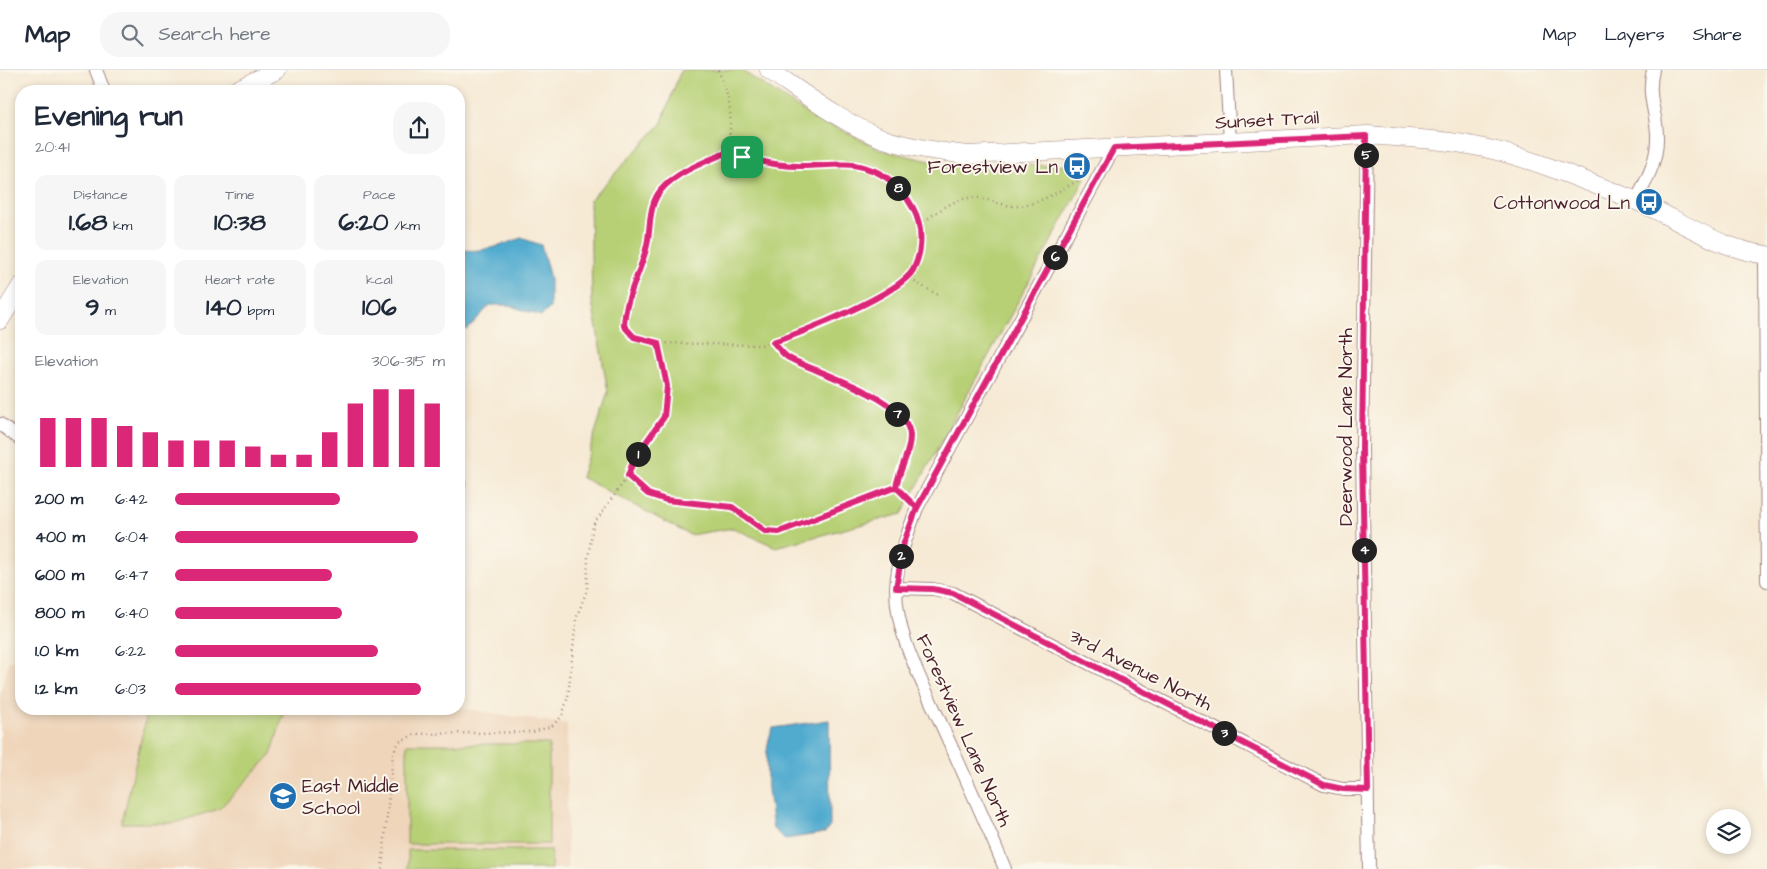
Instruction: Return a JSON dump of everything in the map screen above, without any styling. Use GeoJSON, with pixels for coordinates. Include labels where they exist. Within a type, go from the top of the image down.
{"type":"FeatureCollection","features":[{"type":"Feature","properties":{"kind":"street"},"geometry":{"type":"LineString","coordinates":[[96,70],[102,85]]}},
{"type":"Feature","properties":{"kind":"street"},"geometry":{"type":"LineString","coordinates":[[246,85],[277,70]]}},
{"type":"Feature","properties":{"kind":"street","name":"Sunset Trail"},"geometry":{"type":"LineString","coordinates":[[769,70],[848,122],[885,139],[925,150],[967,155],[1366,136],[1425,139],[1483,148],[1533,161],[1636,201],[1727,244],[1766,255]]}},
{"type":"Feature","properties":{"kind":"street"},"geometry":{"type":"LineString","coordinates":[[1226,70],[1230,142]]}},
{"type":"Feature","properties":{"kind":"street"},"geometry":{"type":"LineString","coordinates":[[1636,201],[1651,171],[1656,155],[1658,137],[1650,101],[1650,82],[1653,70]]}},
{"type":"Feature","properties":{"kind":"street","name":"Deerwood Lane North"},"geometry":{"type":"LineString","coordinates":[[1366,136],[1362,449],[1369,869]]}},
{"type":"Feature","properties":{"kind":"street","name":"Forestview Lane North"},"geometry":{"type":"LineString","coordinates":[[1005,869],[908,652],[900,625],[896,588],[904,542],[917,508],[1114,148]]}},
{"type":"Feature","properties":{"kind":"street"},"geometry":{"type":"LineString","coordinates":[[1766,255],[1767,581]]}},
{"type":"Feature","properties":{"kind":"street"},"geometry":{"type":"LineString","coordinates":[[0,320],[15,296]]}},
{"type":"Feature","properties":{"kind":"street"},"geometry":{"type":"LineString","coordinates":[[0,424],[15,435]]}},
{"type":"Feature","properties":{"kind":"street","name":"3rd Avenue North"},"geometry":{"type":"LineString","coordinates":[[896,588],[933,589],[953,593],[1324,785],[1343,789],[1368,790]]}},
{"type":"Feature","properties":{"kind":"path"},"geometry":{"type":"LineString","coordinates":[[718,70],[730,100],[732,118],[728,152]]}},
{"type":"Feature","properties":{"kind":"path"},"geometry":{"type":"LineString","coordinates":[[728,152],[774,165],[865,167],[886,177],[907,197],[920,220],[920,224],[921,243],[913,270],[897,286],[797,335],[761,345],[658,343],[634,337],[624,326],[624,308],[647,245],[651,210],[661,190],[690,168],[728,152]]}},
{"type":"Feature","properties":{"kind":"path"},"geometry":{"type":"LineString","coordinates":[[920,224],[955,201],[977,198],[1001,205],[1021,206],[1050,195],[1079,180]]}},
{"type":"Feature","properties":{"kind":"path"},"geometry":{"type":"LineString","coordinates":[[906,277],[940,296]]}},
{"type":"Feature","properties":{"kind":"path"},"geometry":{"type":"LineString","coordinates":[[628,476],[648,494],[666,500],[732,507],[765,531],[779,532],[880,495],[896,487],[907,457],[910,434],[903,419],[886,403],[848,382],[787,357],[773,342]]}},
{"type":"Feature","properties":{"kind":"path"},"geometry":{"type":"LineString","coordinates":[[382,869],[393,754],[399,742],[414,734],[533,732],[552,726],[562,716],[568,697],[576,619],[588,590],[588,558],[593,525],[628,476],[634,459],[664,417],[667,386],[658,343]]}},
{"type":"Feature","properties":{"kind":"path"},"geometry":{"type":"LineString","coordinates":[[896,487],[917,508]]}},
{"type":"Feature","properties":{"kind":"shaded area","name":"East Middle School"},"geometry":{"type":"Polygon","coordinates":[[[9,661],[15,661],[15,715],[465,715],[465,709],[567,724],[567,869],[0,869],[0,693],[9,661]]]}},
{"type":"Feature","properties":{"kind":"green space"},"geometry":{"type":"Polygon","coordinates":[[[681,70],[741,70],[806,113],[882,150],[951,166],[1071,165],[1080,169],[1085,179],[902,514],[776,547],[733,528],[690,535],[581,477],[608,392],[592,301],[590,200],[661,124],[681,70]]]}},
{"type":"Feature","properties":{"kind":"green space"},"geometry":{"type":"Polygon","coordinates":[[[147,715],[283,715],[271,755],[219,809],[174,823],[122,823],[147,715]]]}},
{"type":"Feature","properties":{"kind":"green space"},"geometry":{"type":"Polygon","coordinates":[[[407,744],[549,744],[549,844],[407,844],[407,744]]]}},
{"type":"Feature","properties":{"kind":"green space"},"geometry":{"type":"Polygon","coordinates":[[[408,850],[551,850],[551,869],[408,869],[408,850]]]}},
{"type":"Feature","properties":{"kind":"water"},"geometry":{"type":"Polygon","coordinates":[[[521,238],[541,245],[550,278],[550,308],[541,316],[508,305],[490,305],[467,330],[465,328],[465,250],[482,250],[521,238]]]}},
{"type":"Feature","properties":{"kind":"water"},"geometry":{"type":"Polygon","coordinates":[[[829,720],[830,826],[825,833],[785,839],[773,829],[766,764],[769,738],[773,728],[829,720]]]}},
{"type":"Feature","properties":{"kind":"place","name":"Forestview Ln"},"geometry":{"type":"Point","coordinates":[1077,166]}},
{"type":"Feature","properties":{"kind":"place","name":"Cottonwood Ln"},"geometry":{"type":"Point","coordinates":[1649,202]}},
{"type":"Feature","properties":{"kind":"place","name":"East Middle School"},"geometry":{"type":"Point","coordinates":[283,796]}},
{"type":"Feature","properties":{"kind":"route"},"geometry":{"type":"LineString","coordinates":[[742,157],[728,152],[690,168],[661,190],[651,210],[647,245],[624,308],[624,326],[634,337],[658,343],[667,386],[664,417],[634,459],[628,476],[648,494],[666,500],[732,507],[749,517],[765,531],[779,532],[880,495],[896,487],[917,508],[904,542],[896,588],[933,589],[953,593],[1324,785],[1343,789],[1368,790],[1362,449],[1366,136],[1114,148],[917,508],[896,487],[907,457],[910,434],[903,419],[886,403],[840,378],[787,357],[773,342],[797,335],[897,286],[913,270],[921,243],[920,220],[907,197],[886,177],[865,167],[774,165],[742,157]]}}]}
